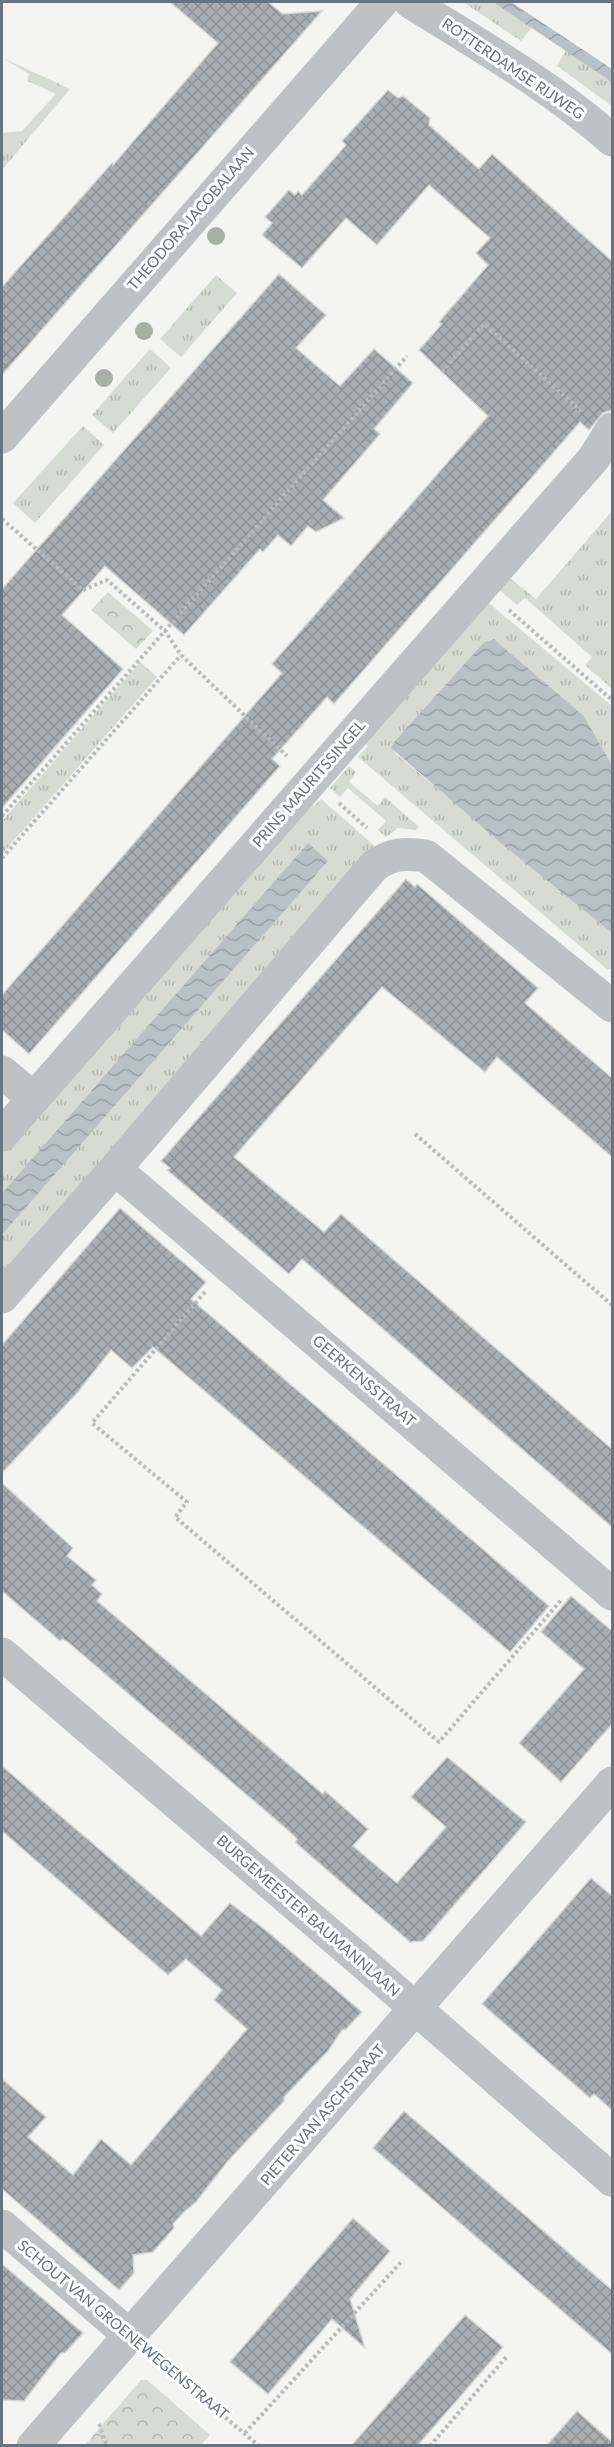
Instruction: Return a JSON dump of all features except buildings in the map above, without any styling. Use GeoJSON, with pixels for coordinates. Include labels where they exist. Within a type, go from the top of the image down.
{"type":"FeatureCollection","features":[{"type":"Feature","properties":{"kind":"street","name":"THEODORA JACOBALAAN"},"geometry":{"type":"LineString","coordinates":[[2,437],[382,2]]}},
{"type":"Feature","properties":{"kind":"street","name":"ROTTERDAMSE RIJWEG"},"geometry":{"type":"LineString","coordinates":[[410,2],[543,85],[586,116],[612,140]]}},
{"type":"Feature","properties":{"kind":"street","name":"PRINS MAURITSSINGEL"},"geometry":{"type":"LineString","coordinates":[[2,1135],[594,458],[610,432]]}},
{"type":"Feature","properties":{"kind":"street"},"geometry":{"type":"LineString","coordinates":[[2,1297],[115,1169],[374,866],[396,854],[426,856],[607,993]]}},
{"type":"Feature","properties":{"kind":"street"},"geometry":{"type":"LineString","coordinates":[[2,1072],[33,1098]]}},
{"type":"Feature","properties":{"kind":"street","name":"GEERKENSSTRAAT"},"geometry":{"type":"LineString","coordinates":[[115,1169],[602,1585]]}},
{"type":"Feature","properties":{"kind":"street","name":"BURGEMEESTER BAUMANNLAAN"},"geometry":{"type":"LineString","coordinates":[[2,1654],[417,2008],[612,2180]]}},
{"type":"Feature","properties":{"kind":"street","name":"PIETER VAN ASCHSTRAAT"},"geometry":{"type":"LineString","coordinates":[[33,2445],[612,1783]]}},
{"type":"Feature","properties":{"kind":"street","name":"SCHOUT VAN GROENEWEGENSTRAAT"},"geometry":{"type":"LineString","coordinates":[[2,2226],[129,2335]]}},
{"type":"Feature","properties":{"kind":"path"},"geometry":{"type":"LineString","coordinates":[[442,372],[484,324],[610,432]]}},
{"type":"Feature","properties":{"kind":"path"},"geometry":{"type":"LineString","coordinates":[[2,816],[407,356]]}},
{"type":"Feature","properties":{"kind":"path"},"geometry":{"type":"LineString","coordinates":[[2,519],[83,590],[107,580],[165,631],[181,655],[396,854]]}},
{"type":"Feature","properties":{"kind":"path"},"geometry":{"type":"LineString","coordinates":[[481,585],[612,700]]}},
{"type":"Feature","properties":{"kind":"path"},"geometry":{"type":"LineString","coordinates":[[2,858],[181,655]]}},
{"type":"Feature","properties":{"kind":"path"},"geometry":{"type":"LineString","coordinates":[[415,1134],[612,1305]]}},
{"type":"Feature","properties":{"kind":"path"},"geometry":{"type":"LineString","coordinates":[[229,1265],[92,1423],[187,1502],[175,1517],[439,1742],[568,1592],[602,1585]]}},
{"type":"Feature","properties":{"kind":"path"},"geometry":{"type":"LineString","coordinates":[[245,2433],[403,2260]]}},
{"type":"Feature","properties":{"kind":"path","name":"SCHOUT VAN GROENEWEGENSTRAAT"},"geometry":{"type":"LineString","coordinates":[[129,2335],[259,2445]]}},
{"type":"Feature","properties":{"kind":"path"},"geometry":{"type":"LineString","coordinates":[[430,2445],[508,2355]]}},
{"type":"Feature","properties":{"kind":"green space"},"geometry":{"type":"Polygon","coordinates":[[[463,2],[493,2],[532,27],[521,41],[463,2]]]}},
{"type":"Feature","properties":{"kind":"green space"},"geometry":{"type":"Polygon","coordinates":[[[567,49],[612,82],[612,106],[557,66],[567,49]]]}},
{"type":"Feature","properties":{"kind":"green space"},"geometry":{"type":"Polygon","coordinates":[[[3,58],[70,89],[2,170],[2,133],[22,131],[56,94],[27,81],[29,74],[3,58]]]}},
{"type":"Feature","properties":{"kind":"green space"},"geometry":{"type":"Polygon","coordinates":[[[216,275],[237,293],[181,357],[160,339],[216,275]]]}},
{"type":"Feature","properties":{"kind":"green space"},"geometry":{"type":"Polygon","coordinates":[[[150,349],[171,368],[113,433],[92,415],[150,349]]]}},
{"type":"Feature","properties":{"kind":"green space"},"geometry":{"type":"Polygon","coordinates":[[[83,426],[104,445],[35,523],[13,503],[83,426]]]}},
{"type":"Feature","properties":{"kind":"green space"},"geometry":{"type":"Polygon","coordinates":[[[612,511],[612,689],[585,665],[592,657],[525,598],[517,605],[496,587],[506,575],[536,599],[612,511]]]}},
{"type":"Feature","properties":{"kind":"green space"},"geometry":{"type":"Polygon","coordinates":[[[108,592],[153,631],[136,649],[91,610],[108,592]]]}},
{"type":"Feature","properties":{"kind":"green space"},"geometry":{"type":"Polygon","coordinates":[[[484,599],[612,706],[612,765],[584,716],[494,639],[484,642],[395,741],[396,754],[612,933],[612,968],[608,970],[358,757],[368,746],[362,740],[484,599]]]}},
{"type":"Feature","properties":{"kind":"green space"},"geometry":{"type":"Polygon","coordinates":[[[140,662],[157,677],[2,854],[2,821],[140,662]]]}},
{"type":"Feature","properties":{"kind":"green space"},"geometry":{"type":"Polygon","coordinates":[[[349,766],[356,772],[349,782],[378,806],[385,797],[419,827],[416,830],[398,828],[386,837],[378,830],[386,821],[348,788],[340,797],[330,788],[349,766]]]}},
{"type":"Feature","properties":{"kind":"green space"},"geometry":{"type":"Polygon","coordinates":[[[321,799],[377,848],[2,1279],[2,1235],[328,861],[308,844],[2,1193],[2,1152],[308,801],[314,806],[321,799]]]}},
{"type":"Feature","properties":{"kind":"green space"},"geometry":{"type":"Polygon","coordinates":[[[141,2380],[147,2380],[210,2435],[201,2445],[85,2445],[141,2380]]]}},
{"type":"Feature","properties":{"kind":"water"},"geometry":{"type":"Polygon","coordinates":[[[493,2],[511,2],[612,69],[612,82],[493,2]]]}},
{"type":"Feature","properties":{"kind":"water"},"geometry":{"type":"Polygon","coordinates":[[[494,639],[584,716],[612,765],[612,933],[502,844],[391,748],[484,642],[494,639]]]}},
{"type":"Feature","properties":{"kind":"water"},"geometry":{"type":"Polygon","coordinates":[[[308,843],[328,861],[2,1235],[2,1193],[308,843]]]}}]}
